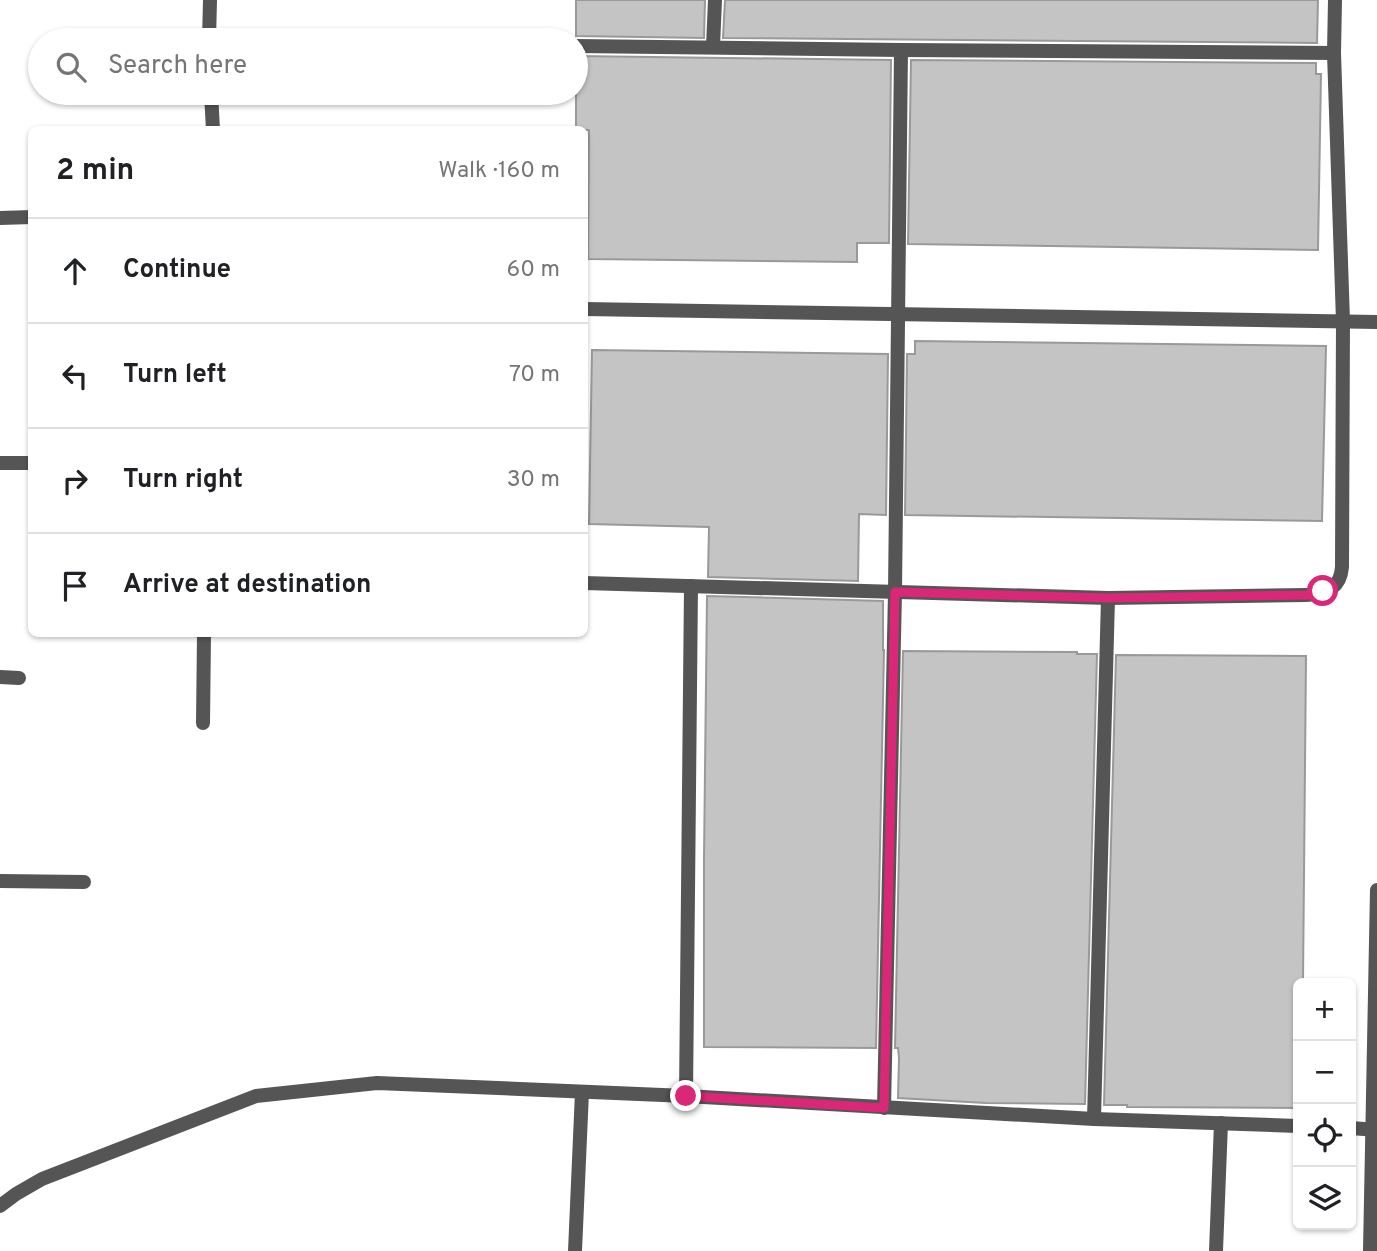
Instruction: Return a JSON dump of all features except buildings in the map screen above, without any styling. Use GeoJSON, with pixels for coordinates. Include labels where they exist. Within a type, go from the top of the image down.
{"type":"FeatureCollection","features":[{"type":"Feature","properties":{"kind":"street"},"geometry":{"type":"LineString","coordinates":[[209,28],[210,0]]}},
{"type":"Feature","properties":{"kind":"street"},"geometry":{"type":"LineString","coordinates":[[713,47],[715,0]]}},
{"type":"Feature","properties":{"kind":"street"},"geometry":{"type":"LineString","coordinates":[[588,583],[1108,598],[1307,595],[1336,586],[1342,576],[1343,321],[1334,53],[1335,0]]}},
{"type":"Feature","properties":{"kind":"street"},"geometry":{"type":"LineString","coordinates":[[588,46],[1334,53]]}},
{"type":"Feature","properties":{"kind":"street"},"geometry":{"type":"LineString","coordinates":[[884,1108],[895,592],[901,50]]}},
{"type":"Feature","properties":{"kind":"street"},"geometry":{"type":"LineString","coordinates":[[212,105],[213,126]]}},
{"type":"Feature","properties":{"kind":"street"},"geometry":{"type":"LineString","coordinates":[[0,218],[28,218]]}},
{"type":"Feature","properties":{"kind":"street"},"geometry":{"type":"LineString","coordinates":[[588,309],[1377,322]]}},
{"type":"Feature","properties":{"kind":"street"},"geometry":{"type":"LineString","coordinates":[[0,463],[28,463]]}},
{"type":"Feature","properties":{"kind":"street"},"geometry":{"type":"LineString","coordinates":[[686,1096],[691,586]]}},
{"type":"Feature","properties":{"kind":"street"},"geometry":{"type":"LineString","coordinates":[[1094,1119],[1108,598]]}},
{"type":"Feature","properties":{"kind":"street"},"geometry":{"type":"LineString","coordinates":[[203,723],[204,637]]}},
{"type":"Feature","properties":{"kind":"street"},"geometry":{"type":"LineString","coordinates":[[0,677],[19,678]]}},
{"type":"Feature","properties":{"kind":"street"},"geometry":{"type":"LineString","coordinates":[[0,881],[84,882]]}},
{"type":"Feature","properties":{"kind":"street"},"geometry":{"type":"LineString","coordinates":[[1370,1251],[1377,890]]}},
{"type":"Feature","properties":{"kind":"street"},"geometry":{"type":"LineString","coordinates":[[0,1206],[42,1179],[256,1096],[377,1083],[686,1096],[1094,1119],[1293,1126]]}},
{"type":"Feature","properties":{"kind":"street"},"geometry":{"type":"LineString","coordinates":[[575,1251],[582,1092]]}},
{"type":"Feature","properties":{"kind":"street"},"geometry":{"type":"LineString","coordinates":[[1216,1251],[1221,1124]]}},
{"type":"Feature","properties":{"kind":"street"},"geometry":{"type":"LineString","coordinates":[[1356,1128],[1374,1129]]}},
{"type":"Feature","properties":{"kind":"route"},"geometry":{"type":"LineString","coordinates":[[686,1096],[884,1108],[895,592],[1108,598],[1307,595],[1323,591]]}}]}
